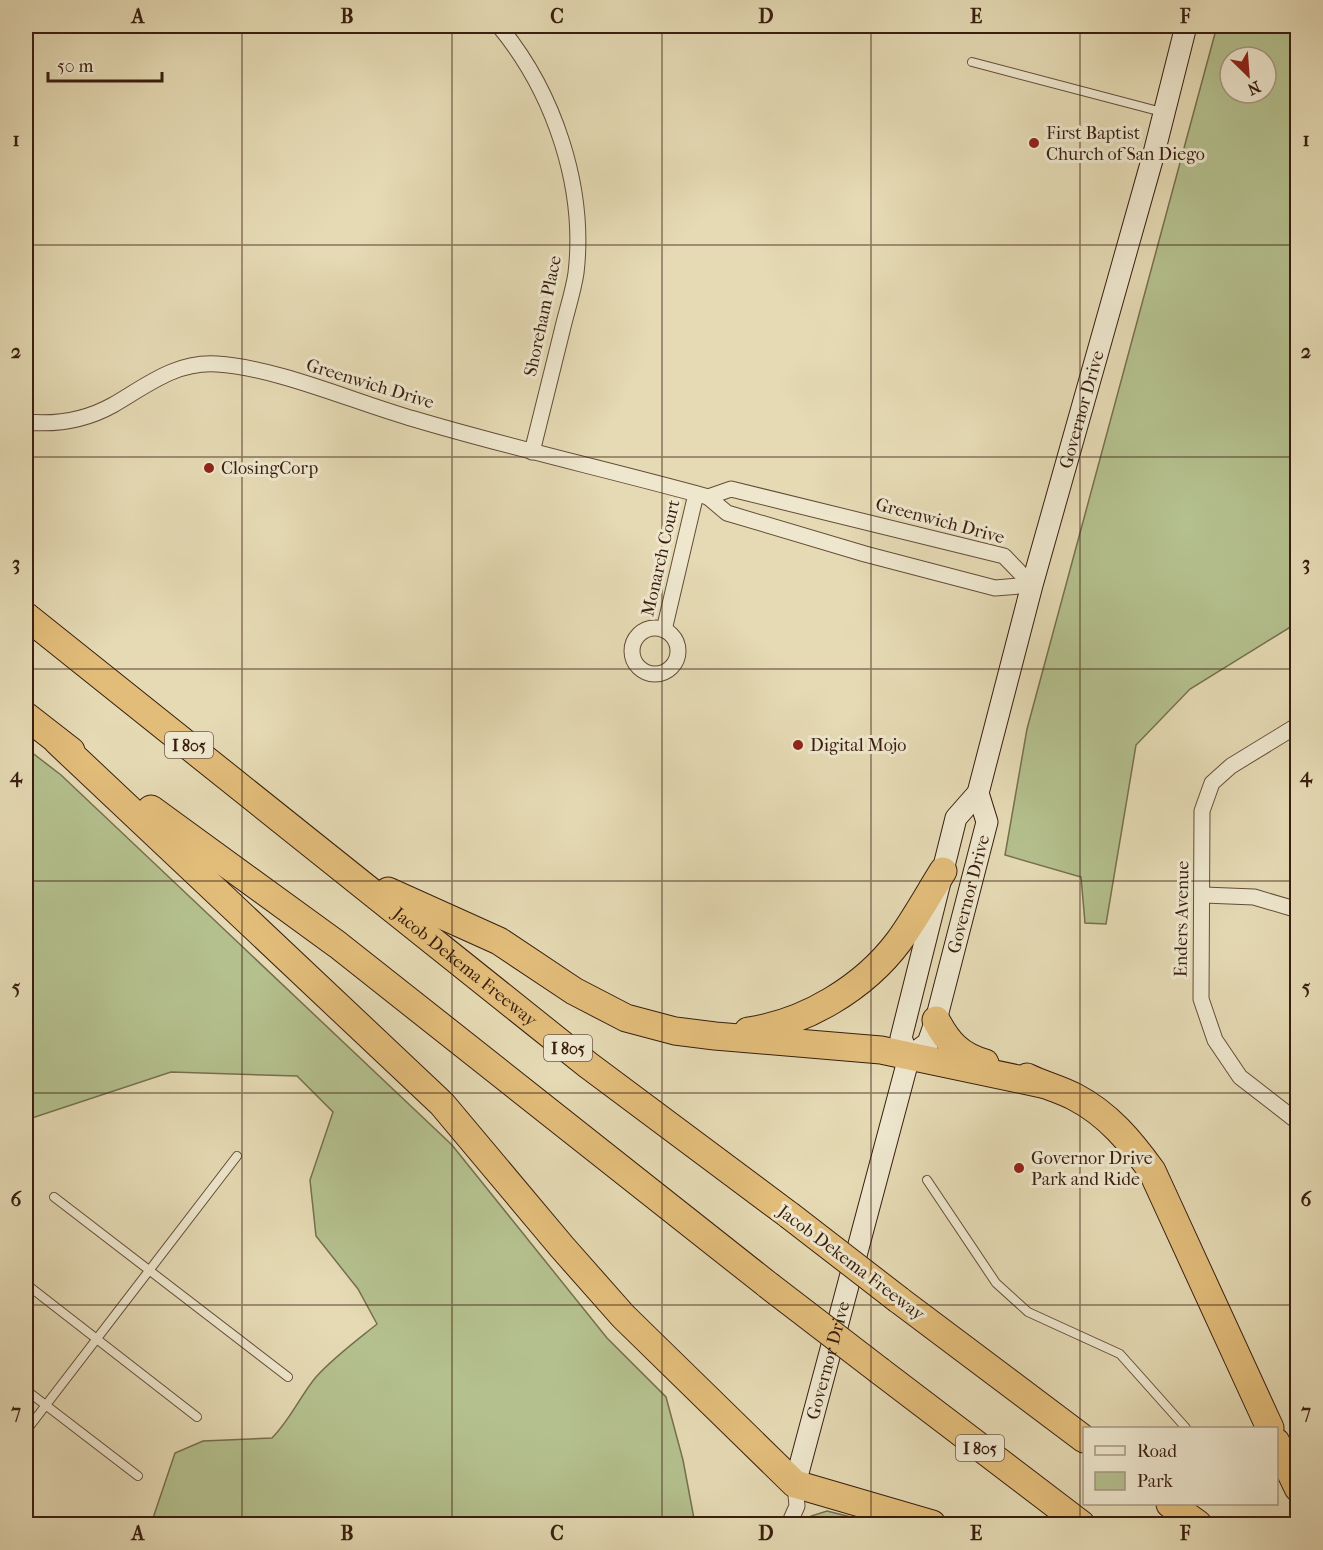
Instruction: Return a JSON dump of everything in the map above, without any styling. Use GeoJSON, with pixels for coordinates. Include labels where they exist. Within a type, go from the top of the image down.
{"type":"FeatureCollection","features":[{"type":"Feature","properties":{"kind":"highway","name":"Jacob Dekema Freeway"},"geometry":{"type":"LineString","coordinates":[[26,616],[588,1065],[1083,1438]]}},
{"type":"Feature","properties":{"kind":"highway","name":"I 805"},"geometry":{"type":"LineString","coordinates":[[26,716],[58,742],[338,945],[768,1285],[1081,1524]]}},
{"type":"Feature","properties":{"kind":"highway"},"geometry":{"type":"LineString","coordinates":[[58,742],[442,1104],[623,1316],[795,1484],[932,1524]]}},
{"type":"Feature","properties":{"kind":"highway"},"geometry":{"type":"LineString","coordinates":[[715,1036],[762,1029],[798,1017],[837,998],[873,970],[898,942],[943,871]]}},
{"type":"Feature","properties":{"kind":"highway"},"geometry":{"type":"LineString","coordinates":[[351,875],[499,941],[565,985],[626,1018],[675,1031],[881,1050],[1042,1084]]}},
{"type":"Feature","properties":{"kind":"highway"},"geometry":{"type":"LineString","coordinates":[[936,1020],[948,1041],[960,1053],[1020,1073],[1075,1097],[1128,1138],[1152,1171],[1270,1427]]}},
{"type":"Feature","properties":{"kind":"highway"},"geometry":{"type":"LineString","coordinates":[[1278,1446],[1298,1488]]}},
{"type":"Feature","properties":{"kind":"highway"},"geometry":{"type":"LineString","coordinates":[[1173,1505],[1198,1524]]}},
{"type":"Feature","properties":{"kind":"main road","name":"Governor Drive"},"geometry":{"type":"LineString","coordinates":[[795,1484],[909,1057],[902,1038],[956,818],[978,793],[1032,585],[1151,164],[1186,26]]}},
{"type":"Feature","properties":{"kind":"main road","name":"Governor Drive"},"geometry":{"type":"LineString","coordinates":[[909,1057],[928,1043],[936,1020],[987,822],[978,793]]}},
{"type":"Feature","properties":{"kind":"street","name":"Shoreham Place"},"geometry":{"type":"LineString","coordinates":[[499,26],[526,61],[549,108],[565,157],[574,199],[575,275],[532,452]]}},
{"type":"Feature","properties":{"kind":"street","name":"Greenwich Drive"},"geometry":{"type":"LineString","coordinates":[[26,422],[49,424],[79,419],[111,406],[165,373],[188,367],[216,364],[274,374],[416,420],[702,496],[727,513],[865,554],[995,588],[1032,585]]}},
{"type":"Feature","properties":{"kind":"street","name":"Greenwich Drive"},"geometry":{"type":"LineString","coordinates":[[702,496],[731,489],[1004,556],[1032,585]]}},
{"type":"Feature","properties":{"kind":"street","name":"Monarch Court"},"geometry":{"type":"LineString","coordinates":[[664,630],[702,496]]}},
{"type":"Feature","properties":{"kind":"street","name":"Enders Avenue"},"geometry":{"type":"LineString","coordinates":[[1298,725],[1231,766],[1212,783],[1202,811],[1201,999],[1215,1040],[1240,1077],[1298,1122]]}},
{"type":"Feature","properties":{"kind":"street"},"geometry":{"type":"LineString","coordinates":[[1203,896],[1254,897],[1298,910]]}},
{"type":"Feature","properties":{"kind":"street","name":"Governor Drive"},"geometry":{"type":"LineString","coordinates":[[789,1524],[797,1506],[795,1484]]}},
{"type":"Feature","properties":{"kind":"lane"},"geometry":{"type":"LineString","coordinates":[[972,62],[1164,112]]}},
{"type":"Feature","properties":{"kind":"lane"},"geometry":{"type":"LineString","coordinates":[[26,1431],[237,1156]]}},
{"type":"Feature","properties":{"kind":"lane"},"geometry":{"type":"LineString","coordinates":[[927,1180],[996,1283],[1028,1312],[1120,1354],[1185,1427]]}},
{"type":"Feature","properties":{"kind":"lane"},"geometry":{"type":"LineString","coordinates":[[54,1197],[288,1377]]}},
{"type":"Feature","properties":{"kind":"lane"},"geometry":{"type":"LineString","coordinates":[[26,1284],[197,1418]]}},
{"type":"Feature","properties":{"kind":"lane"},"geometry":{"type":"LineString","coordinates":[[26,1390],[138,1476]]}},
{"type":"Feature","properties":{"kind":"green space"},"geometry":{"type":"Polygon","coordinates":[[[1217,26],[1297,26],[1297,623],[1190,689],[1136,745],[1106,924],[1085,923],[1081,877],[1005,855],[1027,729],[1217,26]]]}},
{"type":"Feature","properties":{"kind":"green space"},"geometry":{"type":"Polygon","coordinates":[[[26,748],[61,775],[452,1145],[607,1338],[666,1397],[683,1460],[695,1524],[667,1524],[658,1519],[654,1524],[574,1524],[568,1521],[564,1524],[151,1524],[175,1453],[203,1441],[272,1438],[316,1377],[377,1324],[358,1289],[316,1236],[310,1180],[333,1112],[297,1076],[171,1072],[26,1120],[26,748]]]}},
{"type":"Feature","properties":{"kind":"green space"},"geometry":{"type":"Polygon","coordinates":[[[827,1511],[879,1524],[807,1524],[811,1516],[827,1511]]]}},
{"type":"Feature","properties":{"kind":"place","name":"First Baptist Church of San Diego"},"geometry":{"type":"Point","coordinates":[1034,143]}},
{"type":"Feature","properties":{"kind":"place","name":"ClosingCorp"},"geometry":{"type":"Point","coordinates":[209,468]}},
{"type":"Feature","properties":{"kind":"place","name":"Digital Mojo"},"geometry":{"type":"Point","coordinates":[798,745]}},
{"type":"Feature","properties":{"kind":"place","name":"Governor Drive Park and Ride"},"geometry":{"type":"Point","coordinates":[1019,1168]}}]}
